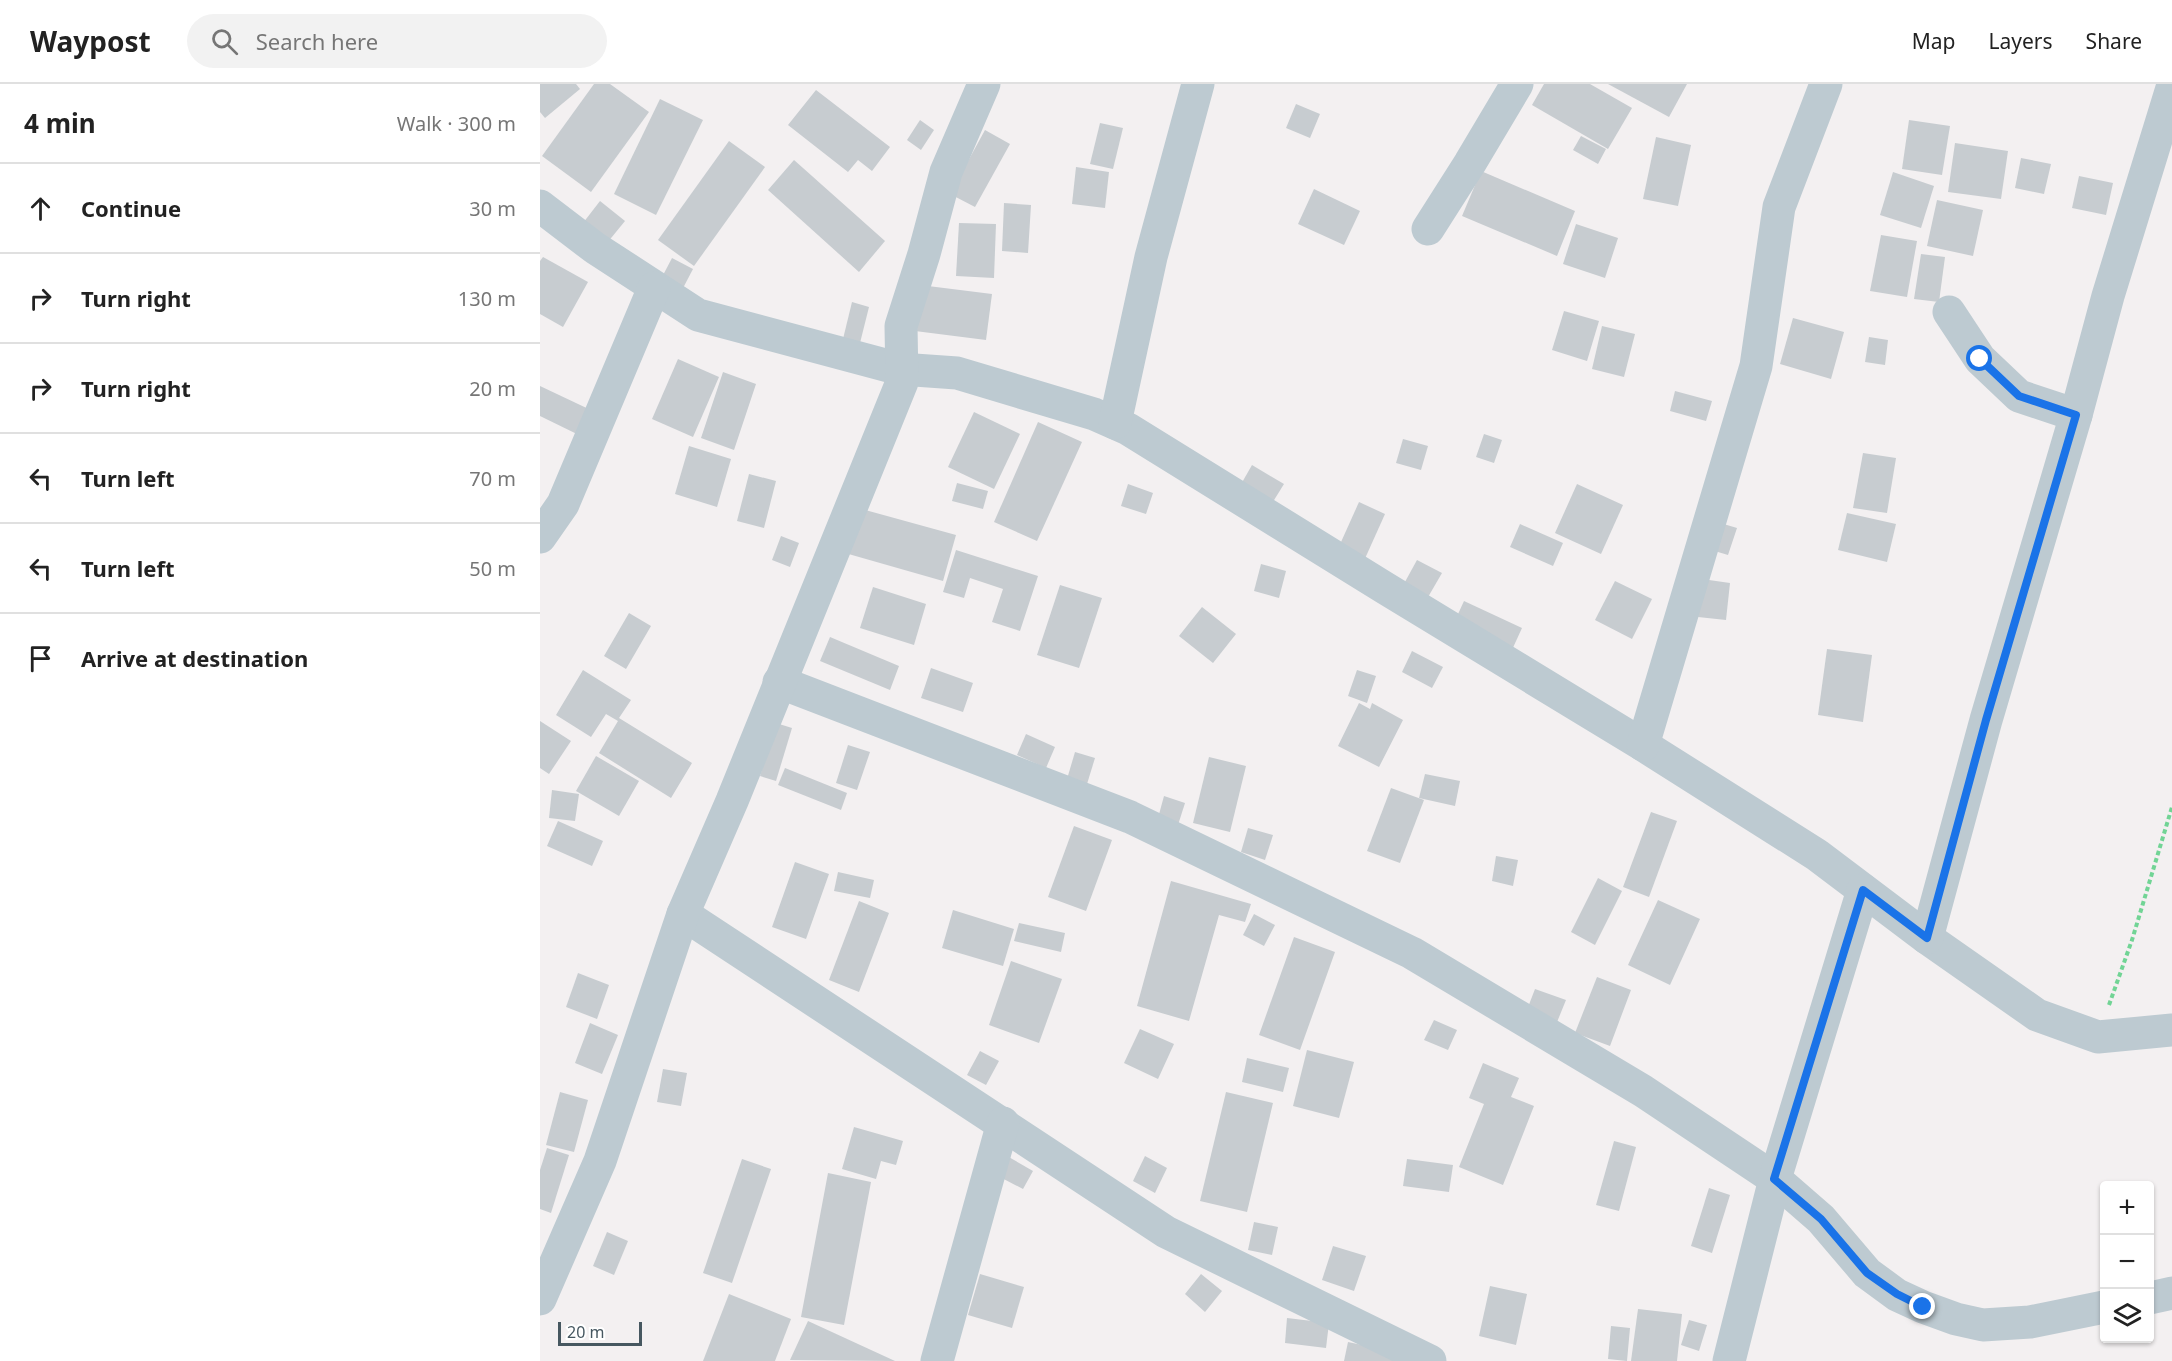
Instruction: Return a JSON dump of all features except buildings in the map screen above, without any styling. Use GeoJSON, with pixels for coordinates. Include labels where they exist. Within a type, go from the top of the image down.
{"type":"FeatureCollection","features":[{"type":"Feature","properties":{"kind":"street"},"geometry":{"type":"LineString","coordinates":[[540,1299],[600,1161],[683,914],[732,801],[902,382],[901,326],[924,254],[946,172],[984,84]]}},
{"type":"Feature","properties":{"kind":"street"},"geometry":{"type":"LineString","coordinates":[[1115,423],[1151,257],[1197,84]]}},
{"type":"Feature","properties":{"kind":"street"},"geometry":{"type":"LineString","coordinates":[[1428,229],[1516,84]]}},
{"type":"Feature","properties":{"kind":"street"},"geometry":{"type":"LineString","coordinates":[[1642,745],[1756,366],[1779,207],[1826,84]]}},
{"type":"Feature","properties":{"kind":"street"},"geometry":{"type":"LineString","coordinates":[[1927,938],[1986,720],[2076,415],[2108,296],[2172,88]]}},
{"type":"Feature","properties":{"kind":"street"},"geometry":{"type":"LineString","coordinates":[[540,206],[596,248],[698,315],[900,369],[957,373],[1094,414],[1128,429],[1817,855],[1927,938],[2037,1015],[2098,1037],[2172,1030]]}},
{"type":"Feature","properties":{"kind":"street"},"geometry":{"type":"LineString","coordinates":[[540,537],[563,504],[654,288]]}},
{"type":"Feature","properties":{"kind":"street"},"geometry":{"type":"LineString","coordinates":[[1949,312],[1980,359],[2019,396],[2076,415]]}},
{"type":"Feature","properties":{"kind":"street"},"geometry":{"type":"LineString","coordinates":[[779,682],[1130,817],[1412,953],[1643,1092],[1774,1179],[1821,1219],[1867,1273],[1897,1294],[1923,1307],[1956,1319],[1983,1325],[2030,1322],[2100,1308]]}},
{"type":"Feature","properties":{"kind":"street"},"geometry":{"type":"LineString","coordinates":[[1729,1361],[1774,1179],[1863,890]]}},
{"type":"Feature","properties":{"kind":"street"},"geometry":{"type":"LineString","coordinates":[[683,914],[1166,1232],[1430,1361]]}},
{"type":"Feature","properties":{"kind":"street"},"geometry":{"type":"LineString","coordinates":[[937,1361],[1003,1123]]}},
{"type":"Feature","properties":{"kind":"street"},"geometry":{"type":"LineString","coordinates":[[2154,1297],[2172,1293]]}},
{"type":"Feature","properties":{"kind":"path"},"geometry":{"type":"LineString","coordinates":[[2098,1037],[2133,940],[2172,807]]}},
{"type":"Feature","properties":{"kind":"route"},"geometry":{"type":"LineString","coordinates":[[1923,1307],[1897,1294],[1867,1273],[1821,1219],[1774,1179],[1863,890],[1927,938],[1986,720],[2076,415],[2019,396],[1980,359]]}}]}
